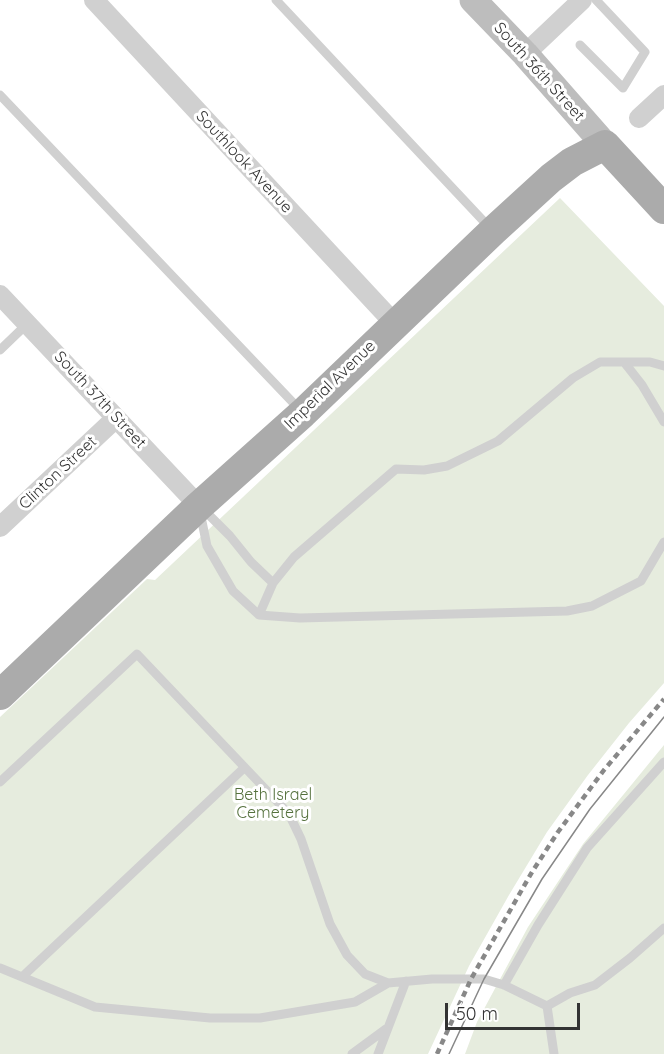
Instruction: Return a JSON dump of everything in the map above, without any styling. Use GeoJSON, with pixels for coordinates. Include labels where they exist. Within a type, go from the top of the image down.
{"type":"FeatureCollection","features":[{"type":"Feature","properties":{"kind":"main road","name":"South 36th Street"},"geometry":{"type":"LineString","coordinates":[[473,0],[525,54],[605,145]]}},
{"type":"Feature","properties":{"kind":"main road","name":"Imperial Avenue"},"geometry":{"type":"LineString","coordinates":[[0,696],[493,231],[565,168],[605,145]]}},
{"type":"Feature","properties":{"kind":"main road"},"geometry":{"type":"LineString","coordinates":[[605,145],[664,209]]}},
{"type":"Feature","properties":{"kind":"street","name":"Southlook Avenue"},"geometry":{"type":"LineString","coordinates":[[94,0],[395,324]]}},
{"type":"Feature","properties":{"kind":"street"},"geometry":{"type":"LineString","coordinates":[[525,54],[582,0]]}},
{"type":"Feature","properties":{"kind":"street"},"geometry":{"type":"LineString","coordinates":[[639,118],[664,95]]}},
{"type":"Feature","properties":{"kind":"street","name":"South 37th Street"},"geometry":{"type":"LineString","coordinates":[[0,295],[199,506]]}},
{"type":"Feature","properties":{"kind":"street","name":"Clinton Street"},"geometry":{"type":"LineString","coordinates":[[0,527],[116,418]]}},
{"type":"Feature","properties":{"kind":"lane"},"geometry":{"type":"LineString","coordinates":[[276,0],[493,231]]}},
{"type":"Feature","properties":{"kind":"lane"},"geometry":{"type":"LineString","coordinates":[[580,45],[623,88],[645,52],[596,0]]}},
{"type":"Feature","properties":{"kind":"lane"},"geometry":{"type":"LineString","coordinates":[[0,94],[303,412]]}},
{"type":"Feature","properties":{"kind":"lane"},"geometry":{"type":"LineString","coordinates":[[0,350],[27,324]]}},
{"type":"Feature","properties":{"kind":"lane"},"geometry":{"type":"LineString","coordinates":[[259,615],[273,583],[294,557],[396,469],[424,470],[447,466],[498,441],[573,378],[600,362],[650,362],[664,366]]}},
{"type":"Feature","properties":{"kind":"lane"},"geometry":{"type":"LineString","coordinates":[[624,363],[642,385],[664,422]]}},
{"type":"Feature","properties":{"kind":"lane"},"geometry":{"type":"LineString","coordinates":[[199,506],[273,583]]}},
{"type":"Feature","properties":{"kind":"lane"},"geometry":{"type":"LineString","coordinates":[[199,506],[207,546],[233,591],[259,615],[300,618],[567,611],[592,606],[640,581],[664,542]]}},
{"type":"Feature","properties":{"kind":"lane"},"geometry":{"type":"LineString","coordinates":[[0,782],[137,654],[289,814],[301,839],[330,924],[347,955],[365,974],[388,983]]}},
{"type":"Feature","properties":{"kind":"lane"},"geometry":{"type":"LineString","coordinates":[[504,985],[538,925],[587,848],[664,762]]}},
{"type":"Feature","properties":{"kind":"lane"},"geometry":{"type":"LineString","coordinates":[[22,977],[244,768]]}},
{"type":"Feature","properties":{"kind":"lane"},"geometry":{"type":"LineString","coordinates":[[546,1006],[570,993],[595,985],[664,928]]}},
{"type":"Feature","properties":{"kind":"lane"},"geometry":{"type":"LineString","coordinates":[[0,968],[95,1007],[210,1018],[260,1018],[355,1002],[388,983],[406,981],[484,979],[504,985],[546,1006]]}},
{"type":"Feature","properties":{"kind":"lane"},"geometry":{"type":"LineString","coordinates":[[378,1054],[406,981]]}},
{"type":"Feature","properties":{"kind":"lane"},"geometry":{"type":"LineString","coordinates":[[546,1006],[554,1054]]}},
{"type":"Feature","properties":{"kind":"lane"},"geometry":{"type":"LineString","coordinates":[[352,1054],[388,1027]]}},
{"type":"Feature","properties":{"kind":"green space","name":"Beth Israel Cemetery"},"geometry":{"type":"Polygon","coordinates":[[[560,198],[664,306],[664,683],[588,775],[547,832],[469,966],[428,1054],[0,1054],[0,717],[147,579],[155,580],[560,198]]]}},
{"type":"Feature","properties":{"kind":"green space"},"geometry":{"type":"Polygon","coordinates":[[[664,745],[664,1054],[465,1054],[477,1022],[528,927],[583,844],[664,745]]]}},
{"type":"Feature","properties":{"kind":"tram line"},"geometry":{"type":"LineString","coordinates":[[449,1054],[484,979],[542,879],[590,809],[664,717]]}},
{"type":"Feature","properties":{"kind":"railway"},"geometry":{"type":"LineString","coordinates":[[437,1054],[471,979],[532,872],[558,832],[604,770],[664,699]]}}]}
